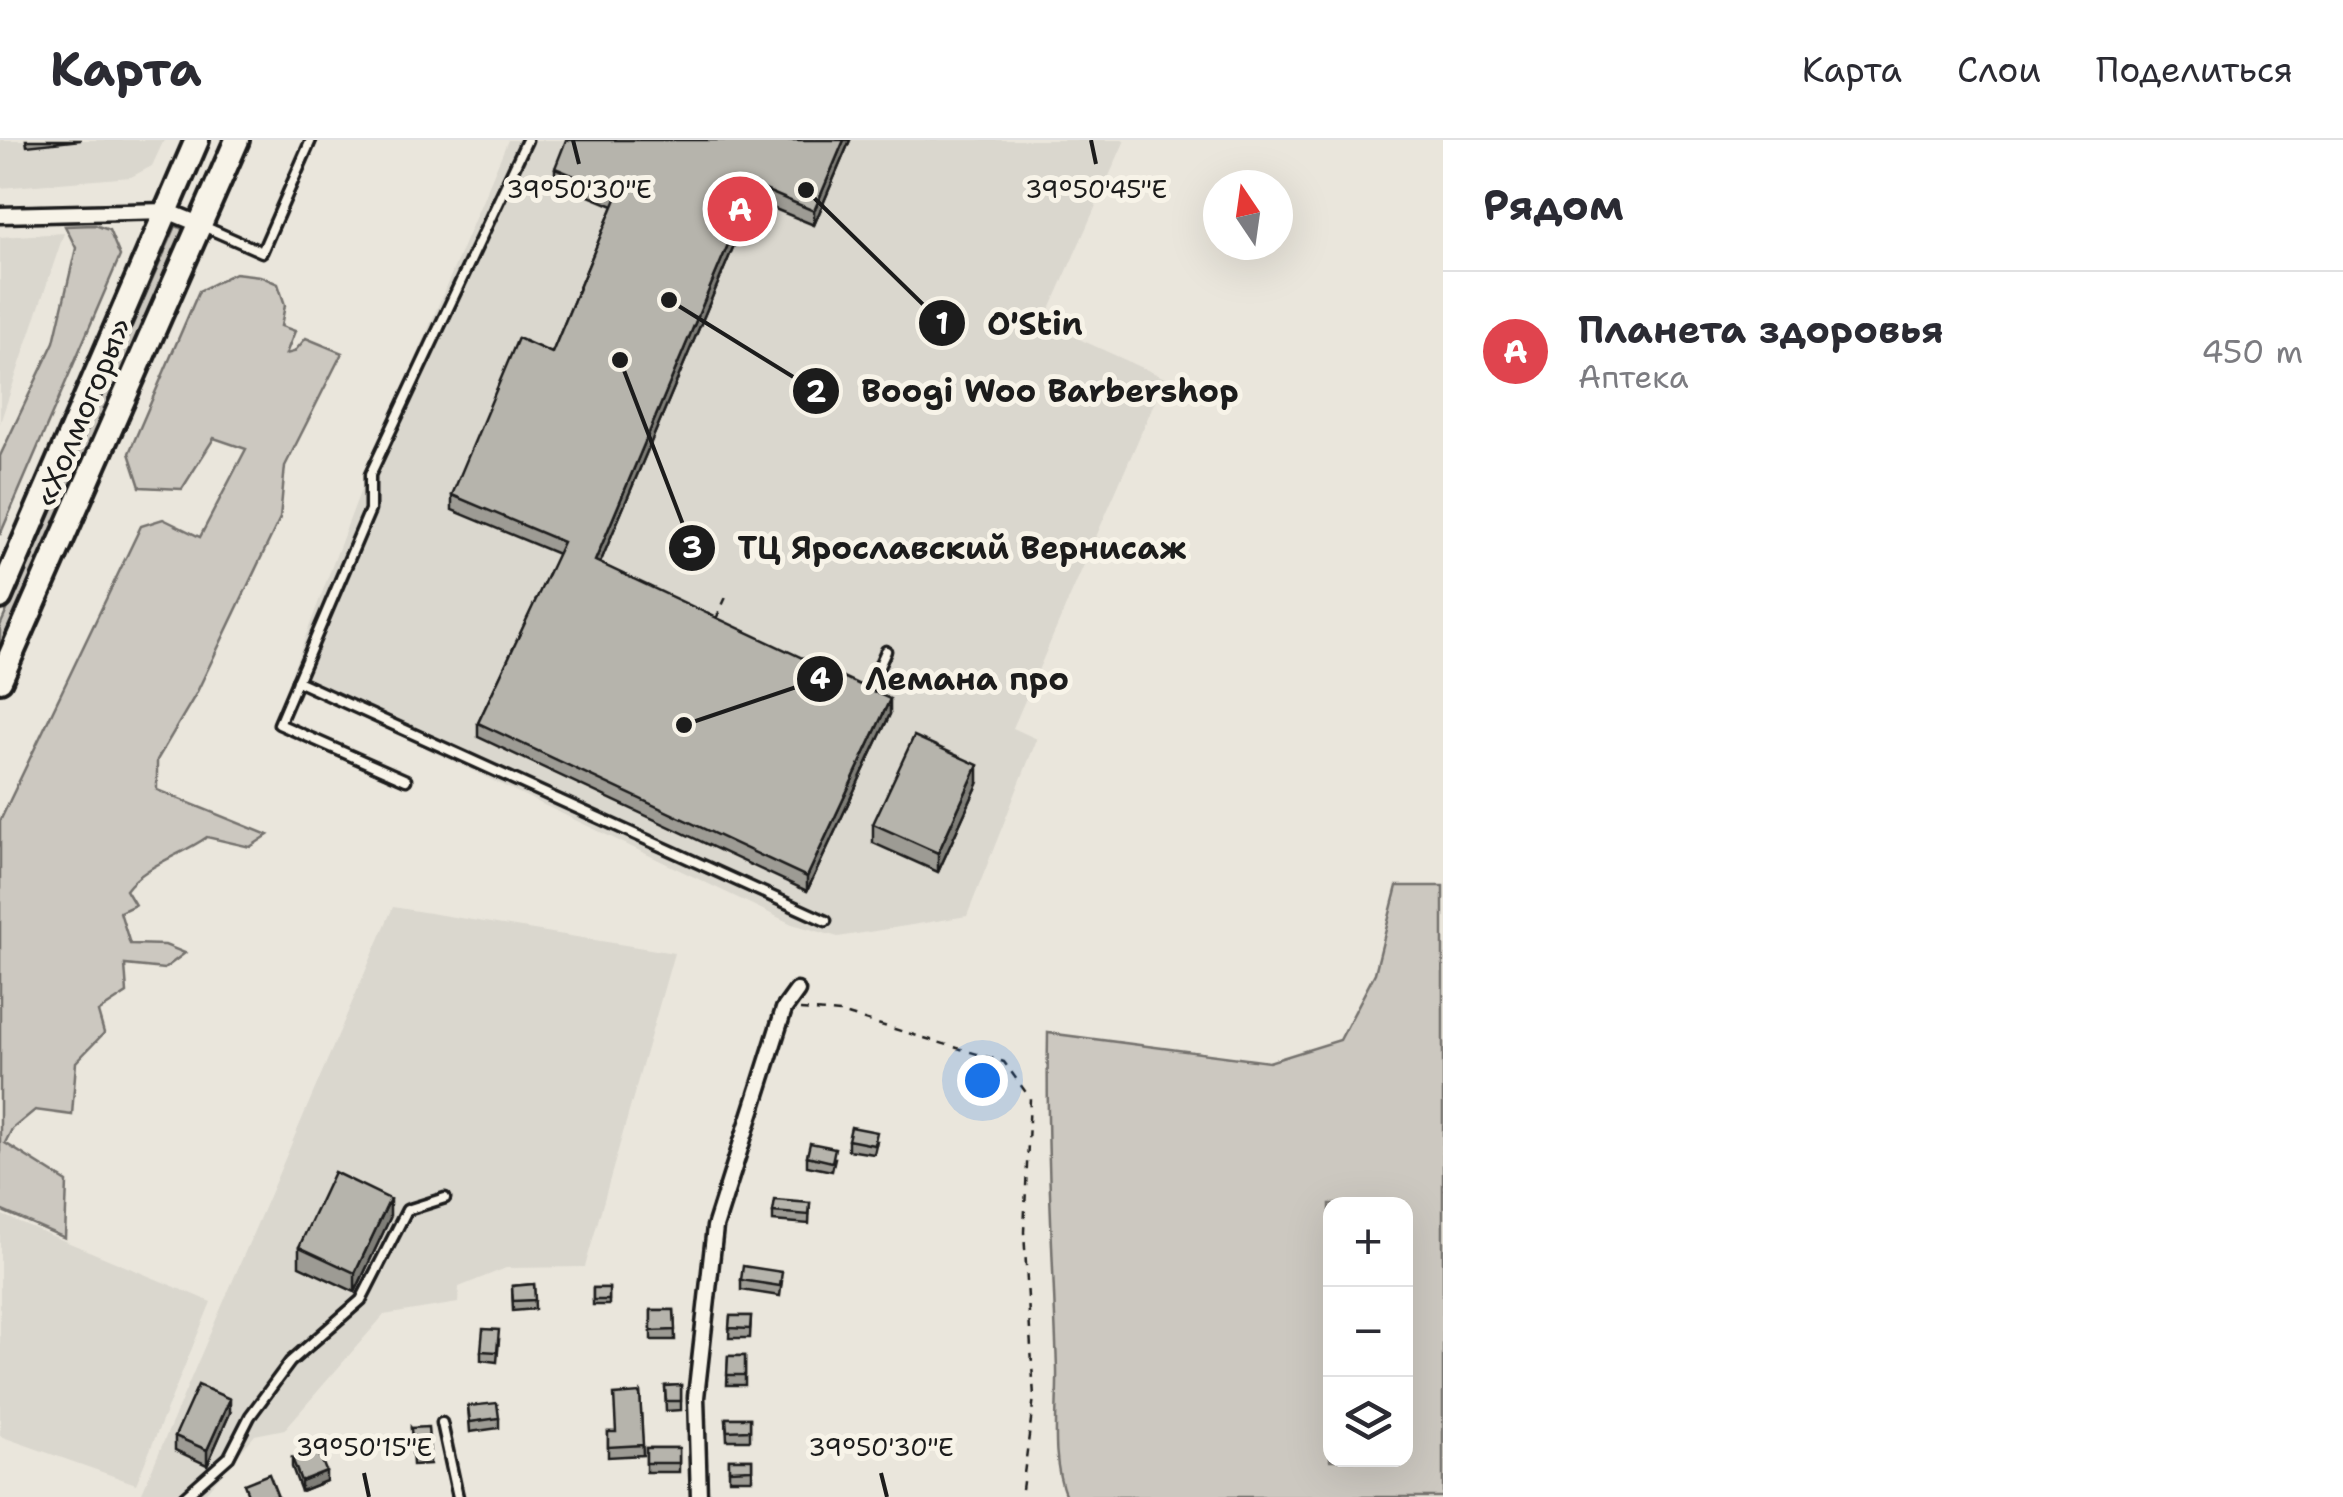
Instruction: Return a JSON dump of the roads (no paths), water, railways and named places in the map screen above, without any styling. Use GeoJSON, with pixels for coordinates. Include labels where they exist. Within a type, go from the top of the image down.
{"type":"FeatureCollection","features":[{"type":"Feature","properties":{"kind":"highway","name":"«Холмогоры»"},"geometry":{"type":"LineString","coordinates":[[0,597],[197,140]]}},
{"type":"Feature","properties":{"kind":"highway","name":"«Холмогоры»"},"geometry":{"type":"LineString","coordinates":[[0,680],[237,140]]}},
{"type":"Feature","properties":{"kind":"street"},"geometry":{"type":"LineString","coordinates":[[0,214],[167,211],[199,224]]}},
{"type":"Feature","properties":{"kind":"street"},"geometry":{"type":"LineString","coordinates":[[699,1497],[696,1397],[715,1227],[784,1009],[797,991]]}},
{"type":"Feature","properties":{"kind":"lane"},"geometry":{"type":"LineString","coordinates":[[199,224],[262,252],[311,140]]}},
{"type":"Feature","properties":{"kind":"lane"},"geometry":{"type":"LineString","coordinates":[[406,780],[279,724],[370,510],[370,475],[527,140]]}},
{"type":"Feature","properties":{"kind":"lane"},"geometry":{"type":"LineString","coordinates":[[866,693],[886,651]]}},
{"type":"Feature","properties":{"kind":"lane"},"geometry":{"type":"LineString","coordinates":[[297,681],[826,921]]}},
{"type":"Feature","properties":{"kind":"lane"},"geometry":{"type":"LineString","coordinates":[[184,1497],[229,1457],[250,1416],[290,1362],[362,1300],[407,1210],[445,1198]]}},
{"type":"Feature","properties":{"kind":"lane"},"geometry":{"type":"LineString","coordinates":[[442,1423],[458,1497]]}},
{"type":"Feature","properties":{"kind":"place","name":"O'Stin"},"geometry":{"type":"Point","coordinates":[806,190]}},
{"type":"Feature","properties":{"kind":"place","name":"Планета здоровья"},"geometry":{"type":"Point","coordinates":[740,209]}},
{"type":"Feature","properties":{"kind":"place","name":"Boogi Woo Barbershop"},"geometry":{"type":"Point","coordinates":[669,300]}},
{"type":"Feature","properties":{"kind":"place","name":"ТЦ Ярославский Вернисаж"},"geometry":{"type":"Point","coordinates":[620,360]}},
{"type":"Feature","properties":{"kind":"place","name":"Лемана про"},"geometry":{"type":"Point","coordinates":[684,725]}}]}
